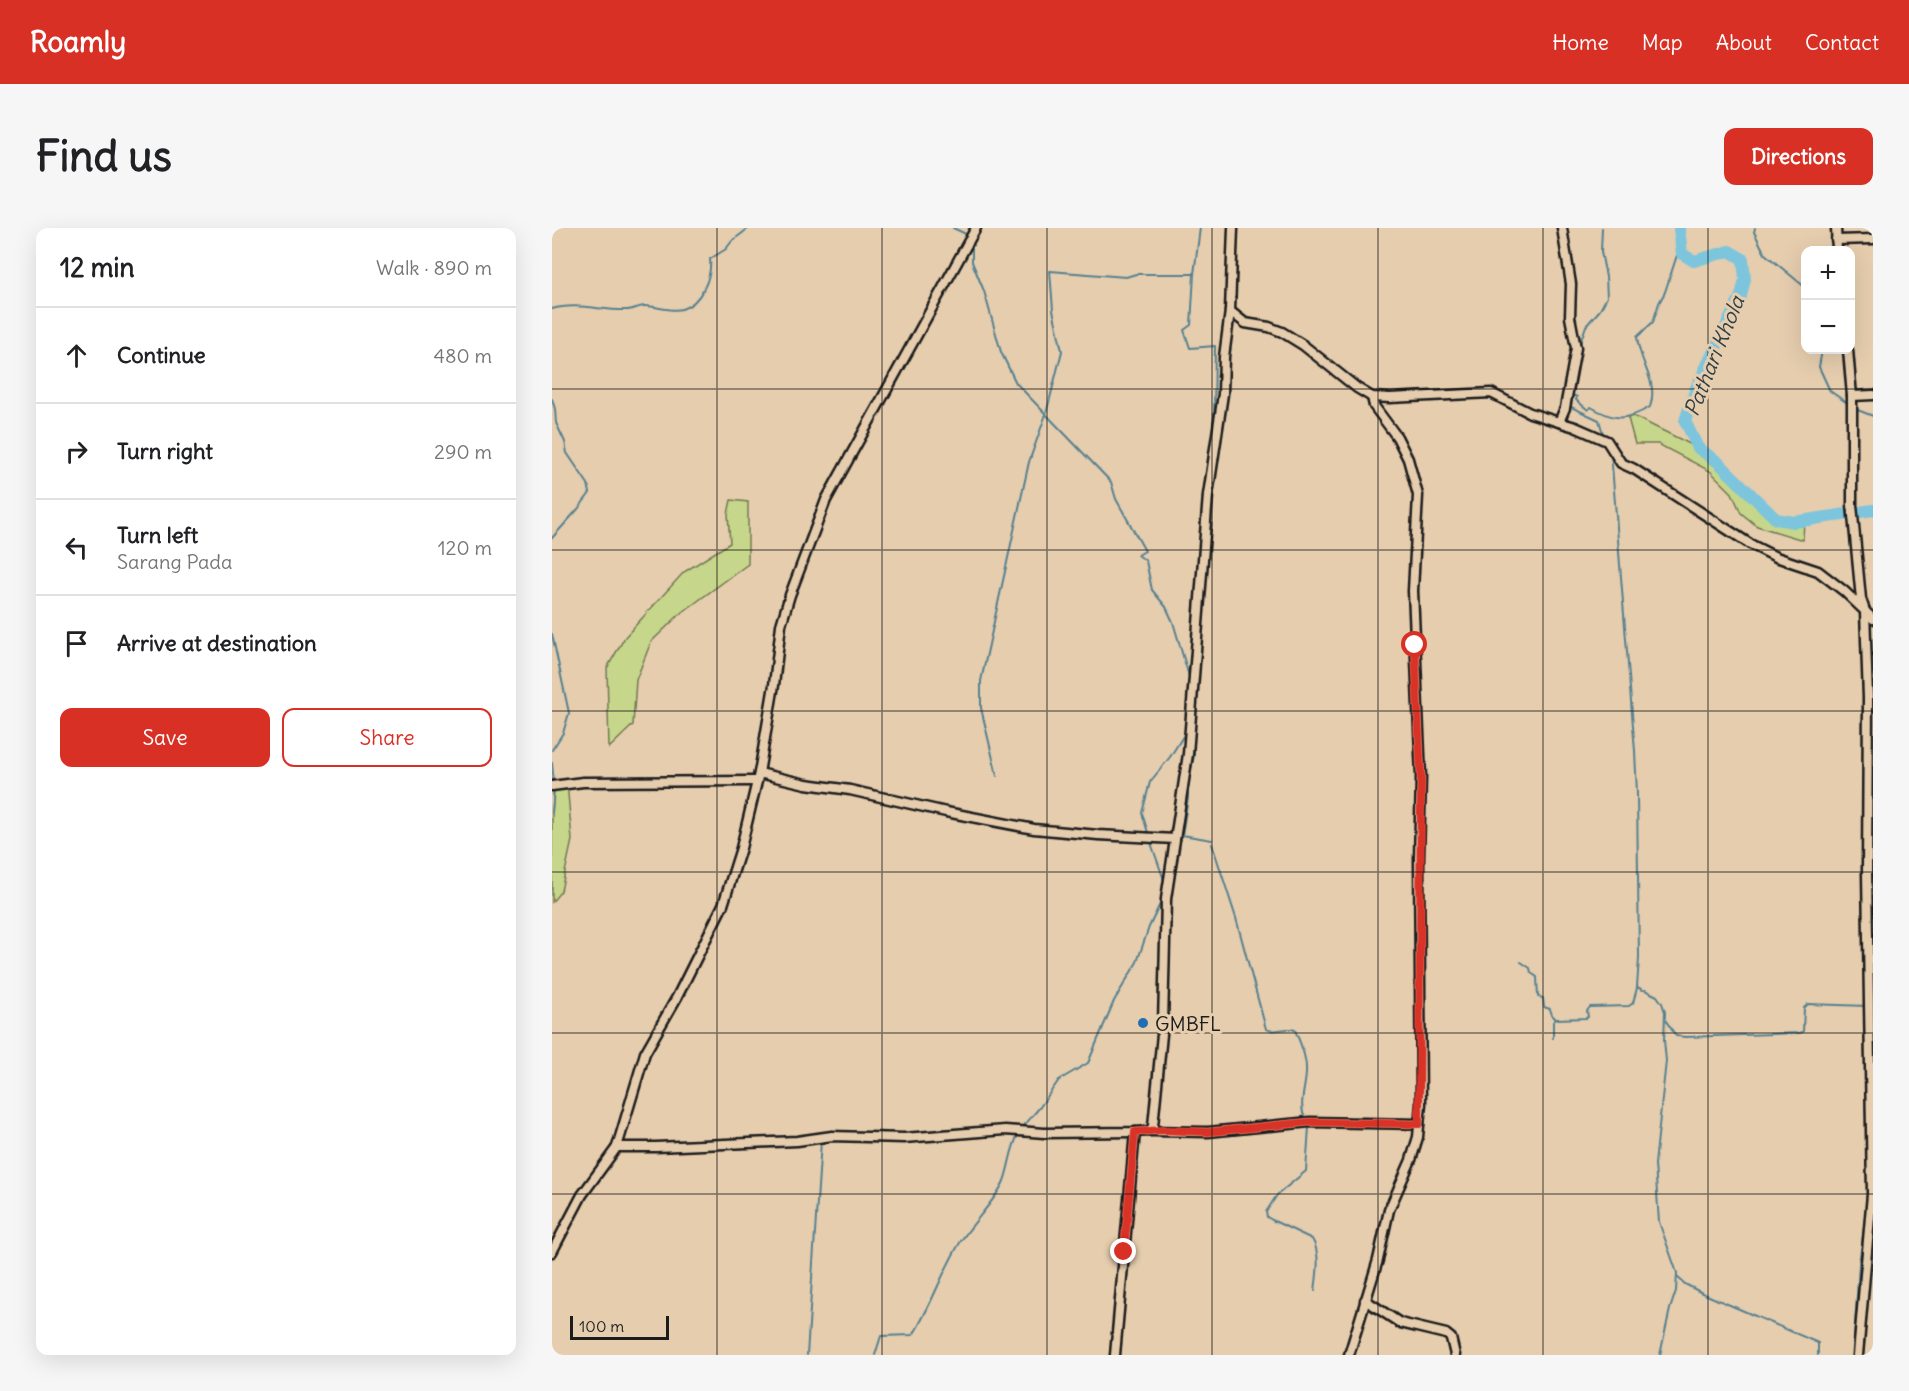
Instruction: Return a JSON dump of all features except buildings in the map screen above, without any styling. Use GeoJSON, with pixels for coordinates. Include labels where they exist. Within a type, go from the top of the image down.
{"type":"FeatureCollection","features":[{"type":"Feature","properties":{"kind":"street"},"geometry":{"type":"LineString","coordinates":[[552,1252],[582,1195],[617,1147],[645,1053],[677,997],[723,905],[741,848],[758,777],[774,686],[781,625],[826,500],[976,228]]}},
{"type":"Feature","properties":{"kind":"street"},"geometry":{"type":"LineString","coordinates":[[1150,1131],[1153,1126],[1163,1024],[1166,899],[1188,754],[1208,495],[1223,394],[1224,357],[1230,311],[1233,228]]}},
{"type":"Feature","properties":{"kind":"street"},"geometry":{"type":"LineString","coordinates":[[1559,422],[1565,408],[1576,348],[1570,317],[1571,284],[1562,228]]}},
{"type":"Feature","properties":{"kind":"street"},"geometry":{"type":"LineString","coordinates":[[1836,228],[1837,246]]}},
{"type":"Feature","properties":{"kind":"street"},"geometry":{"type":"LineString","coordinates":[[1836,240],[1873,239]]}},
{"type":"Feature","properties":{"kind":"street"},"geometry":{"type":"LineString","coordinates":[[1230,311],[1245,323],[1282,332],[1303,345],[1356,388],[1372,397],[1491,393],[1530,413],[1607,441],[1621,464],[1634,468],[1750,544],[1776,557],[1818,571],[1844,591],[1873,619]]}},
{"type":"Feature","properties":{"kind":"street"},"geometry":{"type":"LineString","coordinates":[[1848,354],[1852,396],[1852,505],[1861,599],[1865,610],[1868,698],[1867,873],[1872,1194],[1858,1355]]}},
{"type":"Feature","properties":{"kind":"street"},"geometry":{"type":"LineString","coordinates":[[1852,396],[1873,395]]}},
{"type":"Feature","properties":{"kind":"street"},"geometry":{"type":"LineString","coordinates":[[1349,1355],[1378,1260],[1389,1210],[1411,1160],[1419,1124],[1421,777],[1413,591],[1418,495],[1408,459],[1397,437],[1374,406],[1372,397]]}},
{"type":"Feature","properties":{"kind":"street"},"geometry":{"type":"LineString","coordinates":[[552,786],[583,782],[758,777],[850,790],[1034,829],[1175,839]]}},
{"type":"Feature","properties":{"kind":"street"},"geometry":{"type":"LineString","coordinates":[[617,1147],[797,1141],[832,1136],[904,1138],[1005,1130],[1044,1133],[1208,1132],[1310,1122],[1419,1124]]}},
{"type":"Feature","properties":{"kind":"street"},"geometry":{"type":"LineString","coordinates":[[1115,1355],[1135,1132]]}},
{"type":"Feature","properties":{"kind":"street"},"geometry":{"type":"LineString","coordinates":[[1365,1300],[1400,1323],[1446,1334],[1451,1338],[1455,1355]]}},
{"type":"Feature","properties":{"kind":"green space"},"geometry":{"type":"Polygon","coordinates":[[[1633,416],[1698,448],[1718,462],[1776,519],[1794,522],[1804,520],[1803,540],[1757,526],[1741,513],[1732,493],[1710,471],[1658,444],[1635,444],[1628,418],[1633,416]]]}},
{"type":"Feature","properties":{"kind":"green space"},"geometry":{"type":"Polygon","coordinates":[[[731,500],[748,502],[748,564],[680,614],[651,642],[636,680],[633,725],[609,748],[607,668],[625,637],[684,572],[730,543],[728,514],[731,500]]]}},
{"type":"Feature","properties":{"kind":"green space"},"geometry":{"type":"Polygon","coordinates":[[[567,782],[572,840],[561,891],[552,902],[554,785],[567,782]]]}},
{"type":"Feature","properties":{"kind":"waterway"},"geometry":{"type":"LineString","coordinates":[[552,309],[571,306],[618,310],[645,306],[682,309],[695,301],[704,288],[709,274],[710,259],[726,249],[732,241],[749,228]]}},
{"type":"Feature","properties":{"kind":"waterway"},"geometry":{"type":"LineString","coordinates":[[953,228],[968,235]]}},
{"type":"Feature","properties":{"kind":"waterway"},"geometry":{"type":"LineString","coordinates":[[1200,228],[1191,325],[1184,330],[1190,348],[1215,346],[1214,418],[1209,462]]}},
{"type":"Feature","properties":{"kind":"waterway"},"geometry":{"type":"LineString","coordinates":[[1579,346],[1586,326],[1600,310],[1607,297],[1601,252],[1602,228]]}},
{"type":"Feature","properties":{"kind":"waterway","name":"Pathari Khola"},"geometry":{"type":"LineString","coordinates":[[1679,228],[1682,254],[1694,261],[1729,251],[1743,259],[1745,279],[1741,296],[1696,388],[1685,421],[1698,448],[1718,462],[1776,519],[1794,522],[1873,510]]}},
{"type":"Feature","properties":{"kind":"waterway"},"geometry":{"type":"LineString","coordinates":[[1755,228],[1754,232],[1765,254],[1801,284]]}},
{"type":"Feature","properties":{"kind":"waterway"},"geometry":{"type":"LineString","coordinates":[[972,241],[972,262],[984,291],[1001,352],[1016,383],[1111,482],[1116,499],[1145,551],[1138,555],[1146,561],[1152,590],[1166,607],[1173,622],[1190,680]]}},
{"type":"Feature","properties":{"kind":"waterway"},"geometry":{"type":"LineString","coordinates":[[1570,394],[1577,397],[1576,400],[1588,410],[1591,407],[1607,415],[1620,418],[1634,415],[1650,407],[1652,389],[1637,337],[1653,322],[1680,246]]}},
{"type":"Feature","properties":{"kind":"waterway"},"geometry":{"type":"LineString","coordinates":[[997,776],[981,708],[981,681],[1029,462],[1046,414],[1062,351],[1053,310],[1050,271],[1126,277],[1136,274],[1194,274]]}},
{"type":"Feature","properties":{"kind":"waterway"},"geometry":{"type":"LineString","coordinates":[[1821,354],[1819,367],[1830,391],[1850,405]]}},
{"type":"Feature","properties":{"kind":"waterway"},"geometry":{"type":"LineString","coordinates":[[552,399],[556,423],[565,442],[567,453],[588,484],[590,493],[552,538]]}},
{"type":"Feature","properties":{"kind":"waterway"},"geometry":{"type":"LineString","coordinates":[[1569,406],[1599,420],[1604,437]]}},
{"type":"Feature","properties":{"kind":"waterway"},"geometry":{"type":"LineString","coordinates":[[1855,409],[1873,416]]}},
{"type":"Feature","properties":{"kind":"waterway"},"geometry":{"type":"LineString","coordinates":[[1611,453],[1635,751],[1639,958],[1637,987],[1643,990]]}},
{"type":"Feature","properties":{"kind":"waterway"},"geometry":{"type":"LineString","coordinates":[[552,634],[569,713],[563,733],[552,750]]}},
{"type":"Feature","properties":{"kind":"waterway"},"geometry":{"type":"LineString","coordinates":[[1187,721],[1187,700],[1190,688]]}},
{"type":"Feature","properties":{"kind":"waterway"},"geometry":{"type":"LineString","coordinates":[[1194,729],[1194,756],[1188,782],[1182,835],[1212,840]]}},
{"type":"Feature","properties":{"kind":"waterway"},"geometry":{"type":"LineString","coordinates":[[1149,836],[1142,813],[1150,782],[1170,757],[1187,730]]}},
{"type":"Feature","properties":{"kind":"waterway"},"geometry":{"type":"LineString","coordinates":[[552,763],[554,784]]}},
{"type":"Feature","properties":{"kind":"waterway"},"geometry":{"type":"LineString","coordinates":[[552,813],[554,789]]}},
{"type":"Feature","properties":{"kind":"waterway"},"geometry":{"type":"LineString","coordinates":[[1021,1129],[1059,1080],[1088,1063],[1114,1001],[1137,962],[1149,927],[1161,902],[1164,880],[1150,840]]}},
{"type":"Feature","properties":{"kind":"waterway"},"geometry":{"type":"LineString","coordinates":[[1212,844],[1236,918],[1266,1029],[1295,1030],[1301,1045],[1306,1067],[1302,1101],[1305,1119]]}},
{"type":"Feature","properties":{"kind":"waterway"},"geometry":{"type":"LineString","coordinates":[[1521,962],[1537,977],[1538,997],[1543,998],[1544,1007],[1550,1009],[1556,1019],[1586,1018],[1590,1007],[1629,1006],[1633,1003],[1637,988]]}},
{"type":"Feature","properties":{"kind":"waterway"},"geometry":{"type":"LineString","coordinates":[[1645,990],[1657,996],[1665,1012],[1666,1061],[1655,1164],[1659,1222],[1677,1273],[1676,1291],[1660,1355]]}},
{"type":"Feature","properties":{"kind":"waterway"},"geometry":{"type":"LineString","coordinates":[[1666,1021],[1676,1036],[1686,1037],[1799,1033],[1803,1032],[1804,1008],[1808,1004],[1868,1006]]}},
{"type":"Feature","properties":{"kind":"waterway"},"geometry":{"type":"LineString","coordinates":[[1553,1038],[1553,1022],[1556,1019]]}},
{"type":"Feature","properties":{"kind":"waterway"},"geometry":{"type":"LineString","coordinates":[[1307,1125],[1309,1127],[1306,1171],[1277,1195],[1266,1212],[1267,1217],[1272,1220],[1312,1239],[1317,1251],[1315,1291]]}},
{"type":"Feature","properties":{"kind":"waterway"},"geometry":{"type":"LineString","coordinates":[[875,1355],[881,1336],[913,1335],[961,1241],[1004,1181],[1019,1133]]}},
{"type":"Feature","properties":{"kind":"waterway"},"geometry":{"type":"LineString","coordinates":[[807,1355],[821,1141]]}},
{"type":"Feature","properties":{"kind":"waterway"},"geometry":{"type":"LineString","coordinates":[[1853,1355],[1859,1264],[1866,1215]]}},
{"type":"Feature","properties":{"kind":"waterway"},"geometry":{"type":"LineString","coordinates":[[1863,1355],[1870,1268],[1873,1268]]}},
{"type":"Feature","properties":{"kind":"waterway"},"geometry":{"type":"LineString","coordinates":[[1677,1277],[1702,1293],[1818,1343],[1818,1355]]}},
{"type":"Feature","properties":{"kind":"place","name":"GMBFL"},"geometry":{"type":"Point","coordinates":[1143,1023]}},
{"type":"Feature","properties":{"kind":"route"},"geometry":{"type":"LineString","coordinates":[[1124,1252],[1135,1132],[1164,1130],[1208,1132],[1239,1127],[1310,1122],[1419,1124],[1421,1104],[1419,859],[1421,777],[1415,645]]}}]}
